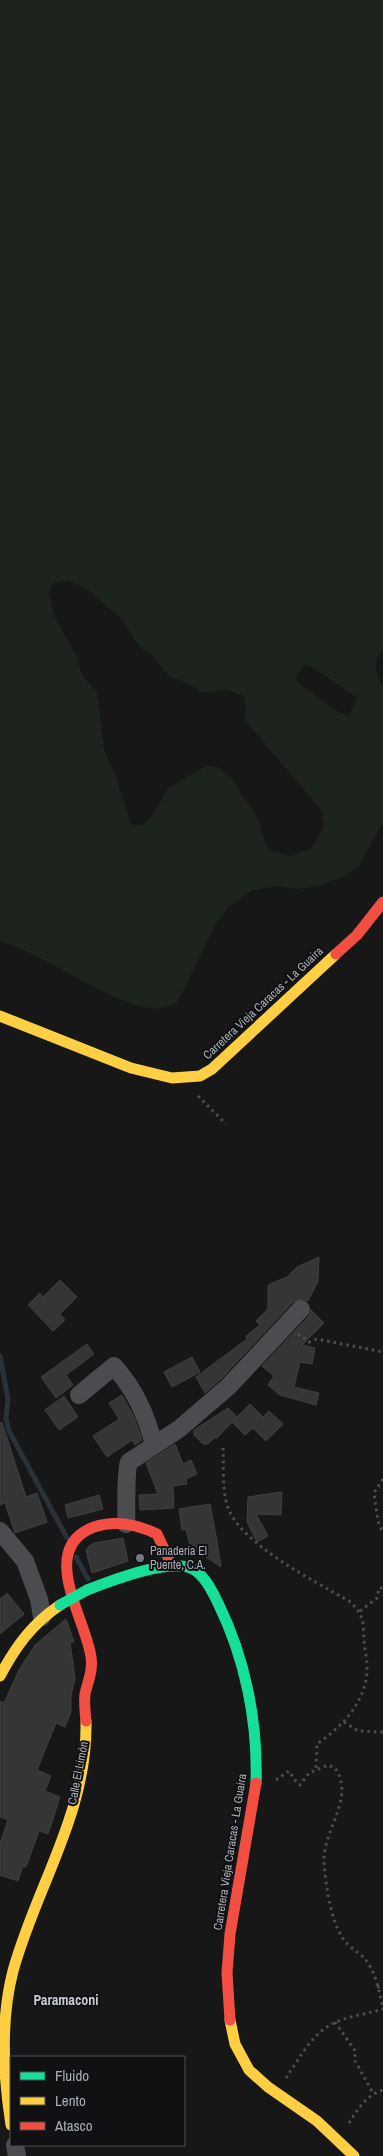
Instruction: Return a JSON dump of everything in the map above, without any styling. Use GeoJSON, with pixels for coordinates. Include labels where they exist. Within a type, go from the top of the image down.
{"type":"FeatureCollection","features":[{"type":"Feature","properties":{"kind":"street","name":"Carretera Vieja Caracas - La Guaira"},"geometry":{"type":"LineString","coordinates":[[0,1016],[155,1076],[187,1079],[200,1076],[212,1069],[243,1038],[357,935],[383,902]]}},
{"type":"Feature","properties":{"kind":"street"},"geometry":{"type":"LineString","coordinates":[[126,1524],[126,1467],[131,1459],[179,1429],[228,1387],[300,1309]]}},
{"type":"Feature","properties":{"kind":"street"},"geometry":{"type":"LineString","coordinates":[[78,1396],[114,1366],[139,1399],[147,1417],[154,1444]]}},
{"type":"Feature","properties":{"kind":"street","name":"Calle El Limón"},"geometry":{"type":"LineString","coordinates":[[10,2117],[3,2060],[7,2003],[13,1971],[64,1839],[79,1779],[86,1736],[85,1695],[91,1674],[90,1647],[84,1624],[68,1584],[66,1564],[71,1547],[81,1534],[96,1526],[126,1524],[136,1525],[157,1534],[172,1566]]}},
{"type":"Feature","properties":{"kind":"street"},"geometry":{"type":"LineString","coordinates":[[0,1531],[25,1561],[40,1600],[42,1616]]}},
{"type":"Feature","properties":{"kind":"street","name":"Carretera Vieja Caracas - La Guaira"},"geometry":{"type":"LineString","coordinates":[[0,1676],[17,1643],[30,1626],[60,1604],[87,1590],[172,1566],[192,1568],[206,1579],[227,1625],[250,1700],[255,1735],[256,1789],[230,1938],[228,2004],[236,2046],[243,2062],[262,2083],[322,2124],[354,2156]]}},
{"type":"Feature","properties":{"kind":"path"},"geometry":{"type":"LineString","coordinates":[[187,1079],[196,1094],[226,1124]]}},
{"type":"Feature","properties":{"kind":"path"},"geometry":{"type":"LineString","coordinates":[[285,1325],[309,1342],[317,1339],[383,1352]]}},
{"type":"Feature","properties":{"kind":"path"},"geometry":{"type":"LineString","coordinates":[[223,1448],[225,1496],[228,1508],[243,1530],[267,1552],[349,1601],[360,1611],[364,1627],[368,1665],[364,1692],[344,1722],[317,1744],[316,1768]]}},
{"type":"Feature","properties":{"kind":"path"},"geometry":{"type":"LineString","coordinates":[[383,1479],[374,1493],[378,1521],[383,1533]]}},
{"type":"Feature","properties":{"kind":"path"},"geometry":{"type":"LineString","coordinates":[[360,1611],[377,1598],[379,1588],[383,1588]]}},
{"type":"Feature","properties":{"kind":"path"},"geometry":{"type":"LineString","coordinates":[[344,1722],[358,1731],[383,1732]]}},
{"type":"Feature","properties":{"kind":"path"},"geometry":{"type":"LineString","coordinates":[[272,1784],[289,1771],[300,1785],[309,1773],[316,1768],[332,1766],[343,1781],[341,1801],[324,1851],[324,1863],[336,1926],[343,1939],[366,1960],[377,1987],[383,2009],[335,2022],[325,2028],[310,2044],[276,2093]]}},
{"type":"Feature","properties":{"kind":"path"},"geometry":{"type":"LineString","coordinates":[[377,1987],[383,1986]]}},
{"type":"Feature","properties":{"kind":"path"},"geometry":{"type":"LineString","coordinates":[[335,2022],[356,2052],[354,2059],[373,2093]]}},
{"type":"Feature","properties":{"kind":"path"},"geometry":{"type":"LineString","coordinates":[[337,2140],[366,2100],[373,2093],[383,2090]]}},
{"type":"Feature","properties":{"kind":"shaded area"},"geometry":{"type":"Polygon","coordinates":[[[0,0],[383,0],[383,650],[377,659],[376,668],[378,678],[383,687],[383,822],[359,866],[345,876],[318,886],[297,889],[275,886],[251,891],[228,907],[217,922],[177,1003],[170,1006],[151,1009],[128,1002],[91,986],[19,948],[0,941],[0,0]],[[66,580],[53,583],[49,593],[54,616],[78,658],[80,670],[97,692],[104,750],[115,774],[131,825],[144,825],[153,815],[168,788],[206,766],[213,766],[225,771],[233,780],[255,813],[265,842],[271,851],[290,856],[311,849],[324,826],[322,811],[245,720],[246,706],[243,696],[226,689],[210,693],[200,692],[191,685],[169,676],[153,656],[139,646],[122,619],[85,588],[66,580]],[[305,664],[296,676],[297,682],[338,712],[349,716],[357,698],[311,666],[305,664]]]}},
{"type":"Feature","properties":{"kind":"building"},"geometry":{"type":"Polygon","coordinates":[[[319,1257],[318,1281],[308,1301],[303,1299],[293,1302],[221,1379],[205,1393],[196,1377],[247,1339],[246,1336],[260,1325],[256,1321],[268,1309],[268,1285],[287,1277],[297,1267],[319,1257]]]}},
{"type":"Feature","properties":{"kind":"building"},"geometry":{"type":"Polygon","coordinates":[[[60,1280],[77,1297],[60,1314],[65,1320],[53,1331],[28,1305],[40,1293],[43,1297],[60,1280]]]}},
{"type":"Feature","properties":{"kind":"building"},"geometry":{"type":"Polygon","coordinates":[[[311,1310],[324,1323],[302,1345],[315,1348],[312,1364],[300,1362],[294,1387],[319,1393],[316,1405],[280,1395],[268,1385],[274,1376],[262,1366],[309,1316],[311,1310]]]}},
{"type":"Feature","properties":{"kind":"building"},"geometry":{"type":"Polygon","coordinates":[[[87,1344],[94,1354],[66,1375],[73,1385],[56,1398],[41,1377],[87,1344]]]}},
{"type":"Feature","properties":{"kind":"building"},"geometry":{"type":"Polygon","coordinates":[[[192,1357],[200,1372],[172,1387],[164,1372],[192,1357]]]}},
{"type":"Feature","properties":{"kind":"building"},"geometry":{"type":"Polygon","coordinates":[[[122,1395],[134,1417],[142,1440],[135,1445],[132,1440],[107,1457],[93,1436],[119,1419],[109,1403],[122,1395]]]}},
{"type":"Feature","properties":{"kind":"building"},"geometry":{"type":"Polygon","coordinates":[[[64,1396],[78,1417],[59,1430],[45,1410],[64,1396]]]}},
{"type":"Feature","properties":{"kind":"building"},"geometry":{"type":"Polygon","coordinates":[[[250,1404],[263,1417],[269,1411],[283,1424],[266,1441],[253,1428],[245,1435],[232,1422],[250,1404]]]}},
{"type":"Feature","properties":{"kind":"building"},"geometry":{"type":"Polygon","coordinates":[[[228,1408],[237,1417],[216,1439],[215,1437],[208,1444],[203,1444],[194,1435],[194,1430],[228,1408]]]}},
{"type":"Feature","properties":{"kind":"building"},"geometry":{"type":"Polygon","coordinates":[[[2,1422],[26,1497],[37,1493],[47,1522],[15,1533],[5,1503],[0,1505],[0,1423],[2,1422]]]}},
{"type":"Feature","properties":{"kind":"building"},"geometry":{"type":"Polygon","coordinates":[[[175,1444],[183,1464],[191,1460],[197,1474],[186,1479],[187,1484],[173,1486],[174,1508],[140,1510],[139,1495],[158,1494],[146,1463],[175,1444]]]}},
{"type":"Feature","properties":{"kind":"building"},"geometry":{"type":"Polygon","coordinates":[[[282,1492],[281,1515],[256,1514],[268,1536],[257,1542],[247,1522],[248,1497],[282,1492]]]}},
{"type":"Feature","properties":{"kind":"building"},"geometry":{"type":"Polygon","coordinates":[[[99,1495],[103,1509],[68,1518],[65,1505],[99,1495]]]}},
{"type":"Feature","properties":{"kind":"building"},"geometry":{"type":"Polygon","coordinates":[[[210,1504],[221,1567],[203,1555],[192,1554],[186,1529],[182,1530],[179,1509],[210,1504]]]}},
{"type":"Feature","properties":{"kind":"building"},"geometry":{"type":"Polygon","coordinates":[[[123,1538],[128,1561],[92,1573],[86,1551],[89,1546],[94,1543],[123,1538]]]}},
{"type":"Feature","properties":{"kind":"building"},"geometry":{"type":"Polygon","coordinates":[[[7,1593],[24,1614],[0,1634],[0,1599],[7,1593]]]}},
{"type":"Feature","properties":{"kind":"building"},"geometry":{"type":"Polygon","coordinates":[[[66,1619],[74,1642],[70,1642],[75,1679],[71,1695],[71,1712],[65,1727],[56,1723],[37,1770],[51,1776],[45,1791],[60,1797],[48,1834],[39,1831],[26,1867],[23,1866],[18,1881],[0,1875],[0,1843],[8,1820],[0,1817],[0,1701],[4,1703],[19,1670],[35,1645],[66,1619]]]}},
{"type":"Feature","properties":{"kind":"waterway"},"geometry":{"type":"LineString","coordinates":[[0,1356],[8,1399],[6,1418],[9,1431],[67,1538]]}},
{"type":"Feature","properties":{"kind":"waterway"},"geometry":{"type":"LineString","coordinates":[[76,1557],[88,1579]]}},
{"type":"Feature","properties":{"kind":"traffic: fast"},"geometry":{"type":"LineString","coordinates":[[87,1590],[140,1572],[170,1566],[183,1566],[193,1569],[201,1576],[208,1584],[227,1624],[236,1646],[248,1690],[255,1736],[256,1783]]}},
{"type":"Feature","properties":{"kind":"traffic: fast"},"geometry":{"type":"LineString","coordinates":[[60,1605],[87,1590]]}},
{"type":"Feature","properties":{"kind":"traffic: slow"},"geometry":{"type":"LineString","coordinates":[[0,1016],[131,1068],[172,1078],[200,1076],[212,1069],[336,954]]}},
{"type":"Feature","properties":{"kind":"traffic: slow"},"geometry":{"type":"LineString","coordinates":[[0,1676],[26,1636],[41,1620],[60,1605]]}},
{"type":"Feature","properties":{"kind":"traffic: slow"},"geometry":{"type":"LineString","coordinates":[[10,2117],[4,2048],[9,1990],[23,1940],[59,1849],[79,1787],[86,1721]]}},
{"type":"Feature","properties":{"kind":"traffic: slow"},"geometry":{"type":"LineString","coordinates":[[230,2020],[235,2044],[249,2070],[268,2087],[317,2121],[354,2156]]}},
{"type":"Feature","properties":{"kind":"traffic: jam"},"geometry":{"type":"LineString","coordinates":[[336,954],[357,935],[383,902]]}},
{"type":"Feature","properties":{"kind":"traffic: jam"},"geometry":{"type":"LineString","coordinates":[[86,1721],[85,1694],[91,1671],[91,1657],[69,1586],[67,1567],[69,1551],[77,1537],[94,1527],[110,1524],[126,1525],[142,1528],[157,1534],[172,1566]]}},
{"type":"Feature","properties":{"kind":"traffic: jam"},"geometry":{"type":"LineString","coordinates":[[230,2020],[227,1973],[230,1934],[256,1783]]}},
{"type":"Feature","properties":{"kind":"place","name":"Panadería El Puente, C.A."},"geometry":{"type":"Point","coordinates":[140,1558]}},
{"type":"Feature","properties":{"kind":"district","name":"Paramaconi"},"geometry":{"type":"Point","coordinates":[66,2000]}}]}
